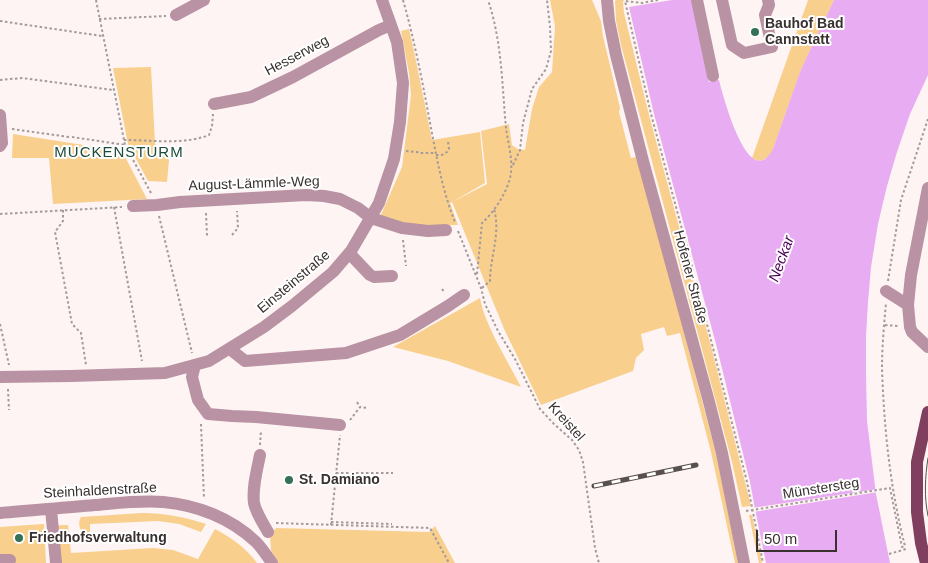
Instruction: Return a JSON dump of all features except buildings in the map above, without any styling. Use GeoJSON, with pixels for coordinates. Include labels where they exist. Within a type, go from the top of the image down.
{"type":"FeatureCollection","features":[{"type":"Feature","properties":{"kind":"main road"},"geometry":{"type":"LineString","coordinates":[[926,563],[918,512],[917,462],[928,412]]}},
{"type":"Feature","properties":{"kind":"street"},"geometry":{"type":"LineString","coordinates":[[176,15],[204,0]]}},
{"type":"Feature","properties":{"kind":"street","name":"Einsteinstraße"},"geometry":{"type":"LineString","coordinates":[[6,377],[144,374],[195,366],[210,361],[264,327],[333,272],[349,253],[379,203],[396,150],[403,83],[397,42],[382,0]]}},
{"type":"Feature","properties":{"kind":"street","name":"Hofener Straße"},"geometry":{"type":"LineString","coordinates":[[607,0],[616,55],[722,452],[744,563]]}},
{"type":"Feature","properties":{"kind":"street"},"geometry":{"type":"LineString","coordinates":[[697,0],[713,76]]}},
{"type":"Feature","properties":{"kind":"street"},"geometry":{"type":"LineString","coordinates":[[722,0],[732,45],[744,53],[772,47],[765,15],[769,5],[768,0]]}},
{"type":"Feature","properties":{"kind":"street","name":"Hesserweg"},"geometry":{"type":"LineString","coordinates":[[214,104],[251,97],[293,77],[378,30],[392,25]]}},
{"type":"Feature","properties":{"kind":"street"},"geometry":{"type":"LineString","coordinates":[[0,146],[2,143],[1,121]]}},
{"type":"Feature","properties":{"kind":"street"},"geometry":{"type":"LineString","coordinates":[[928,188],[911,275],[908,305],[912,332],[928,348]]}},
{"type":"Feature","properties":{"kind":"street","name":"August-Lämmle-Weg"},"geometry":{"type":"LineString","coordinates":[[133,206],[206,200],[306,195],[324,196],[340,199],[358,208],[371,218],[402,228],[428,231],[446,230]]}},
{"type":"Feature","properties":{"kind":"street"},"geometry":{"type":"LineString","coordinates":[[349,253],[370,275],[374,277],[392,276]]}},
{"type":"Feature","properties":{"kind":"street"},"geometry":{"type":"LineString","coordinates":[[886,292],[908,305]]}},
{"type":"Feature","properties":{"kind":"street"},"geometry":{"type":"LineString","coordinates":[[230,349],[244,361],[346,353],[400,335],[464,295]]}},
{"type":"Feature","properties":{"kind":"street"},"geometry":{"type":"LineString","coordinates":[[912,332],[928,333]]}},
{"type":"Feature","properties":{"kind":"street"},"geometry":{"type":"LineString","coordinates":[[195,366],[192,377],[198,400],[208,414],[262,417],[340,428]]}},
{"type":"Feature","properties":{"kind":"street"},"geometry":{"type":"LineString","coordinates":[[260,455],[254,503],[268,532]]}},
{"type":"Feature","properties":{"kind":"street","name":"Steinhaldenstraße"},"geometry":{"type":"LineString","coordinates":[[0,513],[135,502],[164,502],[202,510],[218,516],[244,532],[257,543],[272,563]]}},
{"type":"Feature","properties":{"kind":"street"},"geometry":{"type":"LineString","coordinates":[[51,508],[56,563]]}},
{"type":"Feature","properties":{"kind":"path"},"geometry":{"type":"LineString","coordinates":[[96,0],[125,144],[157,205],[195,366]]}},
{"type":"Feature","properties":{"kind":"path","name":"Kreistel"},"geometry":{"type":"LineString","coordinates":[[403,0],[417,56],[448,206],[482,289],[485,304],[540,410],[572,440],[579,450],[583,462],[595,548],[599,563]]}},
{"type":"Feature","properties":{"kind":"path"},"geometry":{"type":"LineString","coordinates":[[488,0],[496,30],[506,130],[512,166]]}},
{"type":"Feature","properties":{"kind":"path"},"geometry":{"type":"LineString","coordinates":[[476,276],[482,223],[490,216],[505,192],[512,166],[520,150],[523,123],[532,89],[546,69],[550,51],[547,0]]}},
{"type":"Feature","properties":{"kind":"path"},"geometry":{"type":"LineString","coordinates":[[658,0],[642,3],[625,1],[651,114],[694,274]]}},
{"type":"Feature","properties":{"kind":"path"},"geometry":{"type":"LineString","coordinates":[[99,19],[176,15]]}},
{"type":"Feature","properties":{"kind":"path"},"geometry":{"type":"LineString","coordinates":[[0,21],[102,36]]}},
{"type":"Feature","properties":{"kind":"path"},"geometry":{"type":"LineString","coordinates":[[0,80],[22,78],[113,90]]}},
{"type":"Feature","properties":{"kind":"path"},"geometry":{"type":"LineString","coordinates":[[124,140],[181,141],[199,139],[209,135],[212,126],[214,104]]}},
{"type":"Feature","properties":{"kind":"path"},"geometry":{"type":"LineString","coordinates":[[889,554],[905,547],[898,515],[888,447],[882,367],[886,292],[901,200],[928,119]]}},
{"type":"Feature","properties":{"kind":"path"},"geometry":{"type":"LineString","coordinates":[[1,121],[71,137],[125,144]]}},
{"type":"Feature","properties":{"kind":"path"},"geometry":{"type":"LineString","coordinates":[[396,150],[417,152],[419,154],[436,154],[447,152],[449,149],[448,142]]}},
{"type":"Feature","properties":{"kind":"path"},"geometry":{"type":"LineString","coordinates":[[232,235],[238,228],[236,199]]}},
{"type":"Feature","properties":{"kind":"path"},"geometry":{"type":"LineString","coordinates":[[206,200],[207,236]]}},
{"type":"Feature","properties":{"kind":"path"},"geometry":{"type":"LineString","coordinates":[[0,214],[133,206]]}},
{"type":"Feature","properties":{"kind":"path"},"geometry":{"type":"LineString","coordinates":[[114,207],[144,374]]}},
{"type":"Feature","properties":{"kind":"path"},"geometry":{"type":"LineString","coordinates":[[63,210],[63,222],[55,232],[72,324],[81,333],[88,376]]}},
{"type":"Feature","properties":{"kind":"path"},"geometry":{"type":"LineString","coordinates":[[482,289],[490,281],[496,243],[494,210]]}},
{"type":"Feature","properties":{"kind":"path"},"geometry":{"type":"LineString","coordinates":[[402,228],[406,266]]}},
{"type":"Feature","properties":{"kind":"path"},"geometry":{"type":"LineString","coordinates":[[696,281],[747,482],[763,563]]}},
{"type":"Feature","properties":{"kind":"path"},"geometry":{"type":"LineString","coordinates":[[0,324],[9,410]]}},
{"type":"Feature","properties":{"kind":"path"},"geometry":{"type":"LineString","coordinates":[[357,402],[360,407]]}},
{"type":"Feature","properties":{"kind":"path"},"geometry":{"type":"LineString","coordinates":[[360,407],[367,408]]}},
{"type":"Feature","properties":{"kind":"path"},"geometry":{"type":"LineString","coordinates":[[331,524],[340,428],[360,407]]}},
{"type":"Feature","properties":{"kind":"path"},"geometry":{"type":"LineString","coordinates":[[202,510],[204,498],[200,422],[208,414]]}},
{"type":"Feature","properties":{"kind":"path"},"geometry":{"type":"LineString","coordinates":[[260,455],[262,417]]}},
{"type":"Feature","properties":{"kind":"path"},"geometry":{"type":"LineString","coordinates":[[336,473],[393,474]]}},
{"type":"Feature","properties":{"kind":"path","name":"Münstersteg"},"geometry":{"type":"LineString","coordinates":[[745,511],[890,488],[902,547],[905,547]]}},
{"type":"Feature","properties":{"kind":"path"},"geometry":{"type":"LineString","coordinates":[[268,532],[276,523],[392,524]]}},
{"type":"Feature","properties":{"kind":"path"},"geometry":{"type":"LineString","coordinates":[[331,524],[430,528],[449,563]]}},
{"type":"Feature","properties":{"kind":"shaded area"},"geometry":{"type":"Polygon","coordinates":[[[550,0],[592,0],[601,21],[620,108],[619,112],[631,158],[636,157],[718,461],[738,563],[735,563],[711,452],[680,333],[667,336],[664,327],[641,334],[644,350],[636,358],[633,371],[541,405],[505,331],[452,202],[487,184],[481,131],[509,124],[512,145],[518,149],[525,150],[532,109],[539,87],[552,72],[555,26],[550,0]]]}},
{"type":"Feature","properties":{"kind":"shaded area"},"geometry":{"type":"Polygon","coordinates":[[[616,0],[625,0],[623,1],[624,13],[649,115],[711,346],[751,506],[742,507],[732,462],[621,45],[616,21],[616,0]]]}},
{"type":"Feature","properties":{"kind":"shaded area"},"geometry":{"type":"Polygon","coordinates":[[[808,0],[834,0],[801,70],[772,152],[768,157],[759,161],[752,158],[808,0]]]}},
{"type":"Feature","properties":{"kind":"shaded area"},"geometry":{"type":"Polygon","coordinates":[[[409,29],[432,140],[480,132],[485,183],[450,203],[458,225],[376,226],[402,167],[411,95],[401,31],[409,29]]]}},
{"type":"Feature","properties":{"kind":"shaded area"},"geometry":{"type":"Polygon","coordinates":[[[151,67],[155,144],[169,160],[167,182],[148,181],[128,144],[113,68],[151,67]]]}},
{"type":"Feature","properties":{"kind":"shaded area"},"geometry":{"type":"Polygon","coordinates":[[[13,134],[122,151],[147,199],[53,204],[49,158],[12,158],[13,134]]]}},
{"type":"Feature","properties":{"kind":"shaded area"},"geometry":{"type":"Polygon","coordinates":[[[480,298],[492,332],[521,387],[448,361],[393,347],[480,298]]]}},
{"type":"Feature","properties":{"kind":"shaded area"},"geometry":{"type":"Polygon","coordinates":[[[142,513],[174,516],[206,524],[201,532],[179,524],[158,521],[90,524],[90,534],[82,532],[79,521],[81,517],[142,513]]]}},
{"type":"Feature","properties":{"kind":"shaded area"},"geometry":{"type":"Polygon","coordinates":[[[749,515],[752,515],[762,563],[759,563],[749,515]]]}},
{"type":"Feature","properties":{"kind":"shaded area"},"geometry":{"type":"Polygon","coordinates":[[[44,524],[46,563],[0,563],[0,527],[44,524]]]}},
{"type":"Feature","properties":{"kind":"shaded area"},"geometry":{"type":"Polygon","coordinates":[[[68,525],[71,553],[153,548],[173,550],[198,559],[215,529],[238,544],[257,563],[60,563],[58,526],[68,525]]]}},
{"type":"Feature","properties":{"kind":"shaded area"},"geometry":{"type":"Polygon","coordinates":[[[435,526],[455,563],[278,563],[271,550],[270,535],[276,528],[429,532],[435,526]]]}},
{"type":"Feature","properties":{"kind":"water","name":"Neckar"},"geometry":{"type":"Polygon","coordinates":[[[672,0],[692,0],[709,82],[719,80],[738,137],[746,151],[755,159],[764,160],[773,149],[800,72],[834,0],[928,0],[928,75],[910,114],[887,186],[878,224],[868,302],[866,336],[867,421],[876,494],[890,563],[766,563],[750,482],[716,344],[654,114],[629,7],[672,0]]]}},
{"type":"Feature","properties":{"kind":"pier"},"geometry":{"type":"Polygon","coordinates":[[[878,489],[878,492],[753,512],[752,508],[878,489]]]}},
{"type":"Feature","properties":{"kind":"tram line"},"geometry":{"type":"LineString","coordinates":[[928,458],[925,487],[928,516]]}},
{"type":"Feature","properties":{"kind":"railway"},"geometry":{"type":"LineString","coordinates":[[594,486],[696,465]]}},
{"type":"Feature","properties":{"kind":"place","name":"Bauhof Bad Cannstatt"},"geometry":{"type":"Point","coordinates":[755,32]}},
{"type":"Feature","properties":{"kind":"place","name":"St. Damiano"},"geometry":{"type":"Point","coordinates":[289,480]}},
{"type":"Feature","properties":{"kind":"place","name":"Friedhofsverwaltung"},"geometry":{"type":"Point","coordinates":[19,538]}},
{"type":"Feature","properties":{"kind":"district","name":"MUCKENSTURM"},"geometry":{"type":"Point","coordinates":[119,153]}}]}
